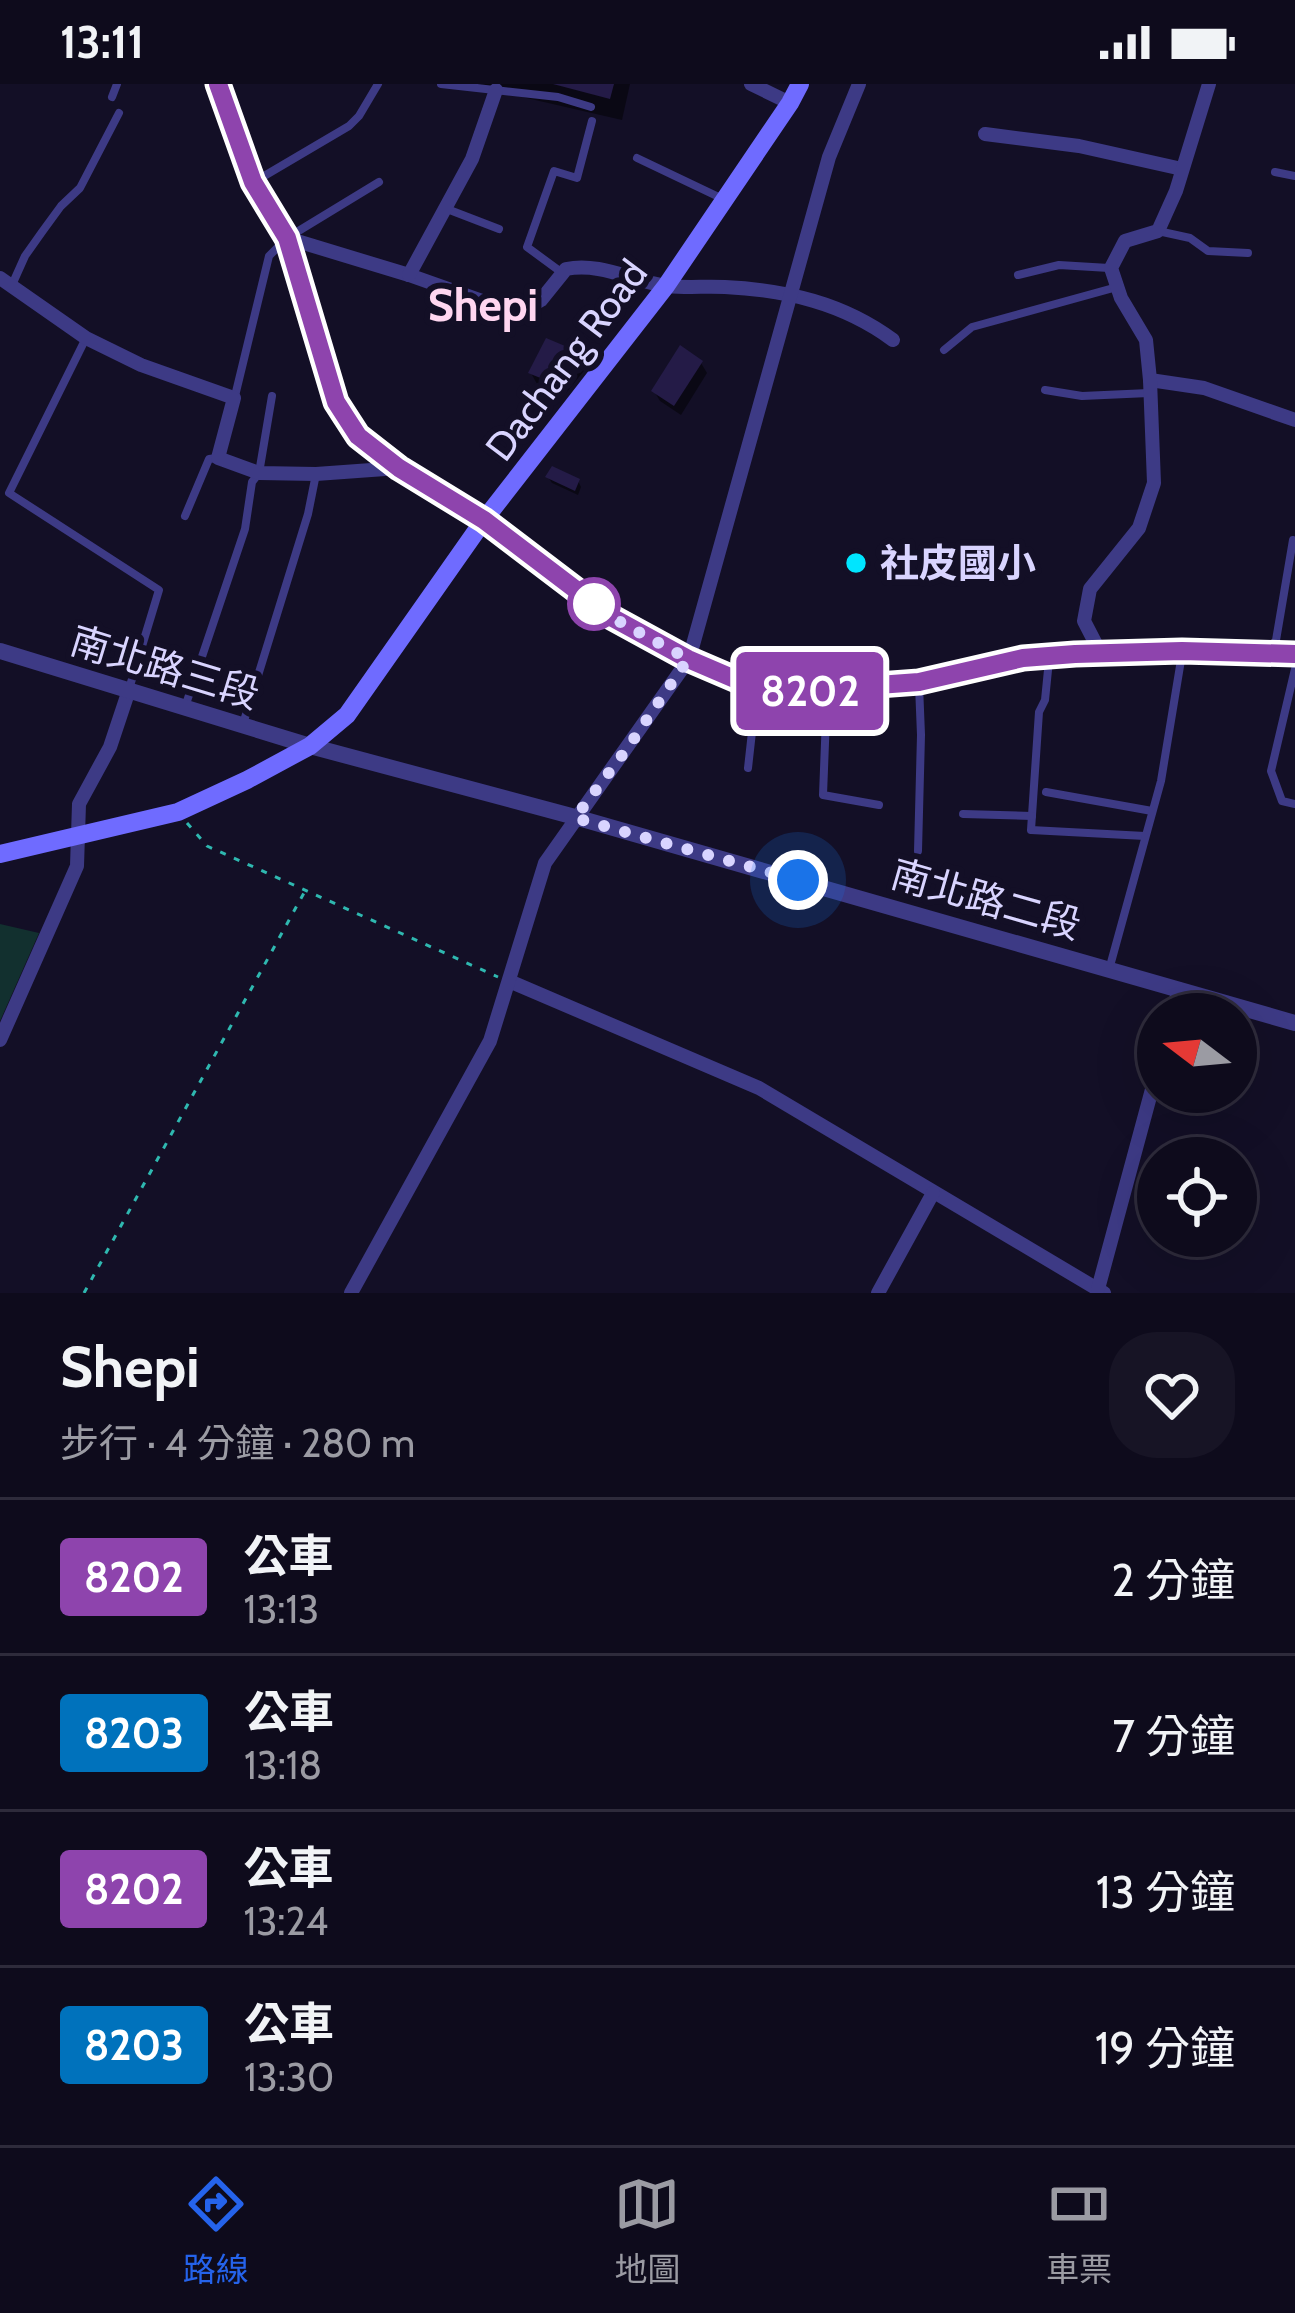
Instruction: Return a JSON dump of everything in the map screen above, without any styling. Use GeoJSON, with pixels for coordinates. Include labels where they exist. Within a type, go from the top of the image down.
{"type":"FeatureCollection","features":[{"type":"Feature","properties":{"kind":"main road","name":"Dachang Road"},"geometry":{"type":"LineString","coordinates":[[0,854],[178,812],[310,746],[346,716],[484,520],[665,286],[800,84]]}},
{"type":"Feature","properties":{"kind":"street"},"geometry":{"type":"LineString","coordinates":[[218,84],[253,182],[287,238],[336,402],[358,436],[399,468],[484,520],[613,618],[688,659],[737,680],[783,692],[919,682],[1023,658],[1100,652],[1295,655]]}},
{"type":"Feature","properties":{"kind":"street"},"geometry":{"type":"LineString","coordinates":[[751,84],[790,103]]}},
{"type":"Feature","properties":{"kind":"street"},"geometry":{"type":"LineString","coordinates":[[351,1293],[490,1041],[544,863],[688,659],[829,157],[859,84]]}},
{"type":"Feature","properties":{"kind":"street"},"geometry":{"type":"LineString","coordinates":[[1100,652],[1084,621],[1090,589],[1139,528],[1154,483],[1146,340],[1111,268],[1125,241],[1158,231],[1176,191],[1209,84]]}},
{"type":"Feature","properties":{"kind":"street"},"geometry":{"type":"LineString","coordinates":[[409,275],[472,160],[496,90]]}},
{"type":"Feature","properties":{"kind":"street"},"geometry":{"type":"LineString","coordinates":[[985,134],[1079,146],[1182,170]]}},
{"type":"Feature","properties":{"kind":"street"},"geometry":{"type":"LineString","coordinates":[[287,238],[506,309],[524,310],[541,299],[566,269],[579,266],[665,286],[792,294],[839,308],[893,340]]}},
{"type":"Feature","properties":{"kind":"street"},"geometry":{"type":"LineString","coordinates":[[6,282],[86,338],[142,365],[234,398],[218,458],[259,472],[316,474],[399,468]]}},
{"type":"Feature","properties":{"kind":"street"},"geometry":{"type":"LineString","coordinates":[[1150,387],[1204,388],[1295,419]]}},
{"type":"Feature","properties":{"kind":"street","name":"南北路三段"},"geometry":{"type":"LineString","coordinates":[[0,651],[310,746]]}},
{"type":"Feature","properties":{"kind":"street"},"geometry":{"type":"LineString","coordinates":[[0,1040],[77,866],[79,804],[110,747],[129,690]]}},
{"type":"Feature","properties":{"kind":"street","name":"南北路二段"},"geometry":{"type":"LineString","coordinates":[[310,746],[1295,1023]]}},
{"type":"Feature","properties":{"kind":"street"},"geometry":{"type":"LineString","coordinates":[[509,981],[759,1088],[1101,1291],[1146,1113]]}},
{"type":"Feature","properties":{"kind":"street"},"geometry":{"type":"LineString","coordinates":[[1178,993],[1179,988]]}},
{"type":"Feature","properties":{"kind":"street"},"geometry":{"type":"LineString","coordinates":[[878,1293],[933,1193]]}},
{"type":"Feature","properties":{"kind":"lane"},"geometry":{"type":"LineString","coordinates":[[112,97],[117,84]]}},
{"type":"Feature","properties":{"kind":"lane"},"geometry":{"type":"LineString","coordinates":[[253,182],[349,126],[378,84]]}},
{"type":"Feature","properties":{"kind":"lane"},"geometry":{"type":"LineString","coordinates":[[440,84],[558,98],[591,107]]}},
{"type":"Feature","properties":{"kind":"lane"},"geometry":{"type":"LineString","coordinates":[[6,282],[61,206],[80,188],[119,113]]}},
{"type":"Feature","properties":{"kind":"lane"},"geometry":{"type":"LineString","coordinates":[[563,272],[527,247],[554,171],[577,178],[592,121]]}},
{"type":"Feature","properties":{"kind":"lane"},"geometry":{"type":"LineString","coordinates":[[637,158],[724,200]]}},
{"type":"Feature","properties":{"kind":"lane"},"geometry":{"type":"LineString","coordinates":[[1275,172],[1295,176]]}},
{"type":"Feature","properties":{"kind":"lane"},"geometry":{"type":"LineString","coordinates":[[234,398],[269,256],[287,238],[380,182]]}},
{"type":"Feature","properties":{"kind":"lane"},"geometry":{"type":"LineString","coordinates":[[446,209],[499,229]]}},
{"type":"Feature","properties":{"kind":"lane"},"geometry":{"type":"LineString","coordinates":[[1158,231],[1190,238],[1208,251],[1248,253]]}},
{"type":"Feature","properties":{"kind":"lane"},"geometry":{"type":"LineString","coordinates":[[1018,275],[1059,265],[1111,268]]}},
{"type":"Feature","properties":{"kind":"lane"},"geometry":{"type":"LineString","coordinates":[[944,350],[972,328],[1118,287]]}},
{"type":"Feature","properties":{"kind":"lane"},"geometry":{"type":"LineString","coordinates":[[86,338],[9,493],[159,590],[129,690]]}},
{"type":"Feature","properties":{"kind":"lane"},"geometry":{"type":"LineString","coordinates":[[1045,390],[1082,396],[1150,387]]}},
{"type":"Feature","properties":{"kind":"lane"},"geometry":{"type":"LineString","coordinates":[[184,708],[245,530],[272,396]]}},
{"type":"Feature","properties":{"kind":"lane"},"geometry":{"type":"LineString","coordinates":[[184,516],[209,459],[218,458]]}},
{"type":"Feature","properties":{"kind":"lane"},"geometry":{"type":"LineString","coordinates":[[243,725],[316,474]]}},
{"type":"Feature","properties":{"kind":"lane"},"geometry":{"type":"LineString","coordinates":[[1274,653],[1293,540]]}},
{"type":"Feature","properties":{"kind":"lane"},"geometry":{"type":"LineString","coordinates":[[1109,968],[1161,781],[1182,651]]}},
{"type":"Feature","properties":{"kind":"lane"},"geometry":{"type":"LineString","coordinates":[[1050,656],[1039,712],[1031,830],[1145,836]]}},
{"type":"Feature","properties":{"kind":"lane"},"geometry":{"type":"LineString","coordinates":[[1295,669],[1271,771],[1282,800],[1295,804]]}},
{"type":"Feature","properties":{"kind":"lane"},"geometry":{"type":"LineString","coordinates":[[918,851],[919,682]]}},
{"type":"Feature","properties":{"kind":"lane"},"geometry":{"type":"LineString","coordinates":[[748,768],[758,686]]}},
{"type":"Feature","properties":{"kind":"lane"},"geometry":{"type":"LineString","coordinates":[[827,690],[823,795],[879,805]]}},
{"type":"Feature","properties":{"kind":"lane"},"geometry":{"type":"LineString","coordinates":[[1046,792],[1152,811]]}},
{"type":"Feature","properties":{"kind":"lane"},"geometry":{"type":"LineString","coordinates":[[964,814],[1032,816]]}},
{"type":"Feature","properties":{"kind":"path"},"geometry":{"type":"LineString","coordinates":[[178,812],[207,846],[509,981]]}},
{"type":"Feature","properties":{"kind":"path"},"geometry":{"type":"LineString","coordinates":[[84,1293],[305,891]]}},
{"type":"Feature","properties":{"kind":"green space"},"geometry":{"type":"Polygon","coordinates":[[[0,924],[39,933],[0,1021],[0,924]]]}},
{"type":"Feature","properties":{"kind":"building"},"geometry":{"type":"Polygon","coordinates":[[[553,84],[614,84],[610,99],[553,84]]]}},
{"type":"Feature","properties":{"kind":"building"},"geometry":{"type":"Polygon","coordinates":[[[546,338],[584,354],[558,385],[528,373],[546,338]]]}},
{"type":"Feature","properties":{"kind":"building"},"geometry":{"type":"Polygon","coordinates":[[[680,345],[703,361],[674,406],[651,391],[680,345]]]}},
{"type":"Feature","properties":{"kind":"building"},"geometry":{"type":"Polygon","coordinates":[[[552,466],[580,479],[575,491],[545,477],[552,466]]]}},
{"type":"Feature","properties":{"kind":"bus line","name":"8202"},"geometry":{"type":"LineString","coordinates":[[218,84],[253,182],[287,238],[336,402],[358,436],[399,468],[484,520],[613,618],[688,659],[737,680],[783,692],[919,682],[1023,658],[1100,652],[1295,654]]}},
{"type":"Feature","properties":{"kind":"place","name":"社皮國小"},"geometry":{"type":"Point","coordinates":[856,563]}},
{"type":"Feature","properties":{"kind":"district","name":"Shepi"},"geometry":{"type":"Point","coordinates":[483,305]}},
{"type":"Feature","properties":{"kind":"route"},"geometry":{"type":"LineString","coordinates":[[594,604],[581,594],[613,618],[688,659],[575,818],[798,880]]}}]}
